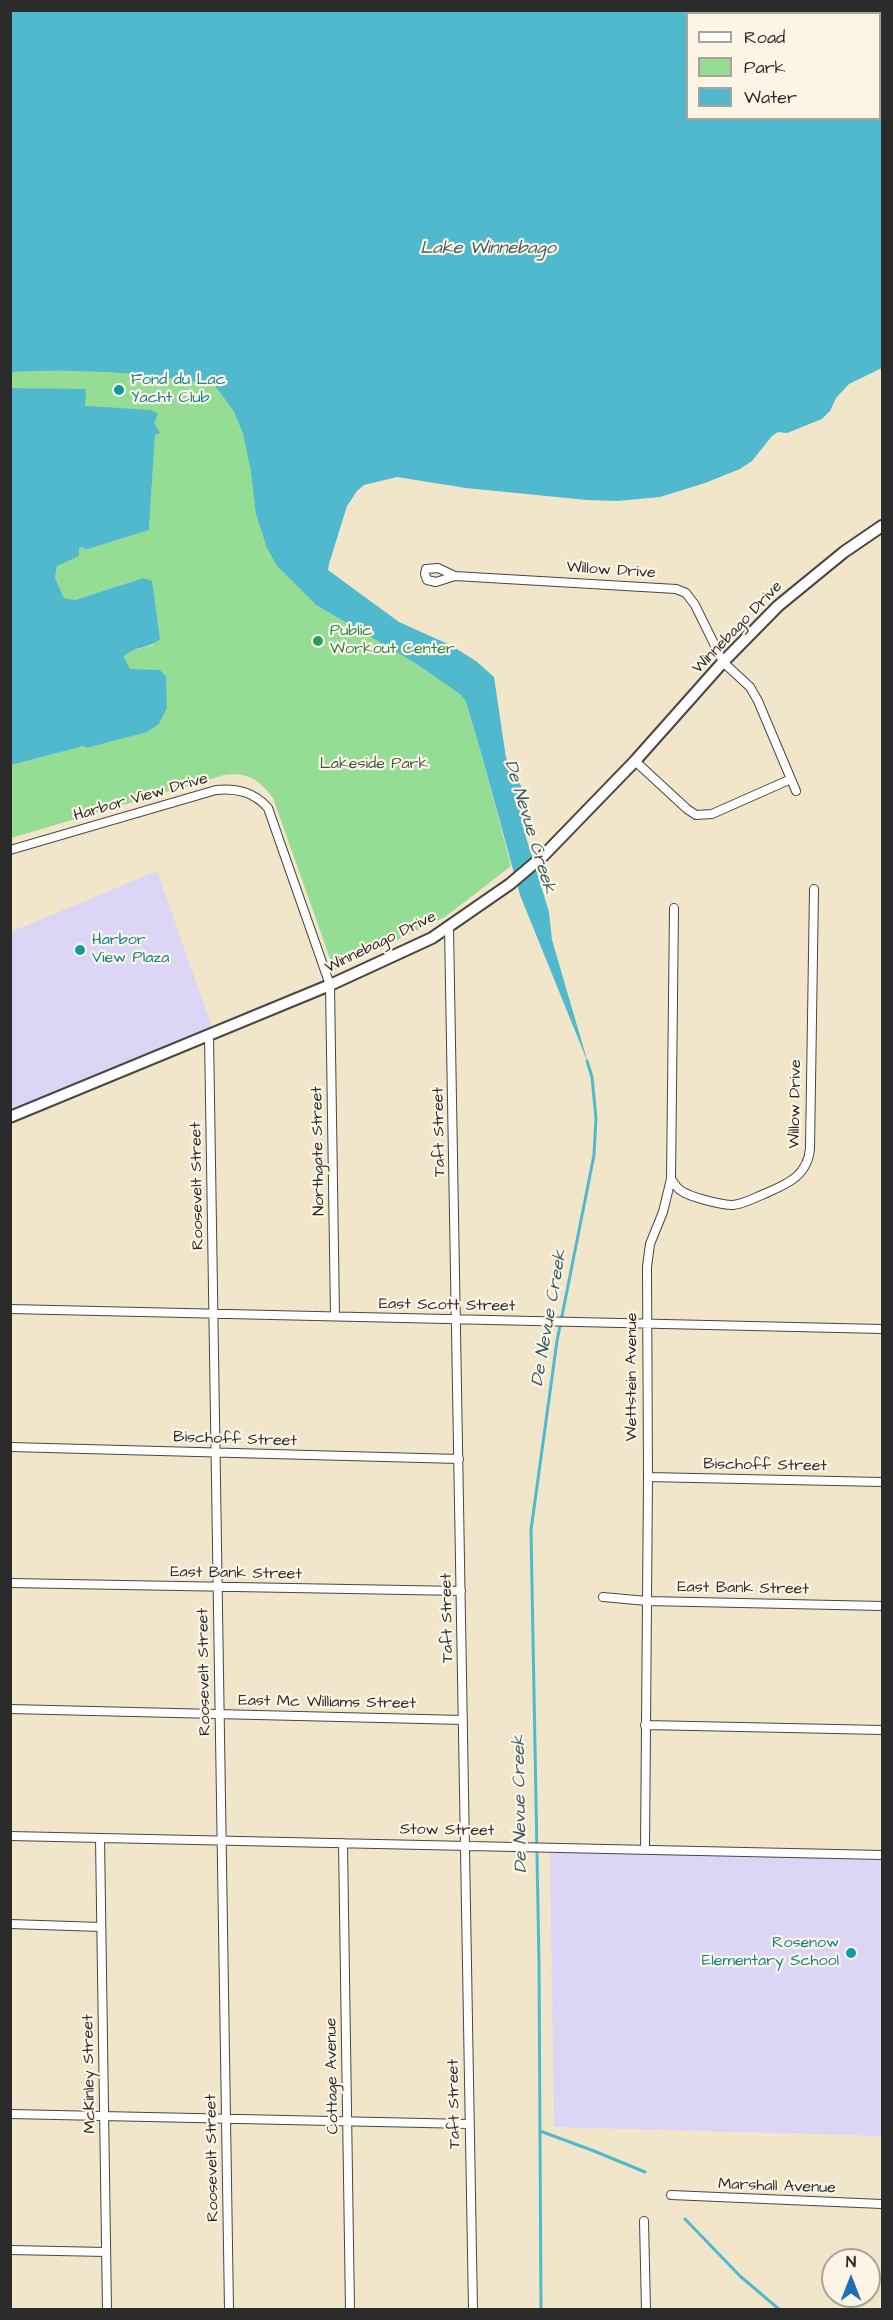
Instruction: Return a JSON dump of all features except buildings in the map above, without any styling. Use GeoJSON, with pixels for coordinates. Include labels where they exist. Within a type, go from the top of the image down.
{"type":"FeatureCollection","features":[{"type":"Feature","properties":{"kind":"main road","name":"Winnebago Drive"},"geometry":{"type":"LineString","coordinates":[[10,1117],[330,985],[432,938],[449,927],[510,884],[543,856],[635,761],[723,662],[798,588],[882,526]]}},
{"type":"Feature","properties":{"kind":"street","name":"Willow Drive"},"geometry":{"type":"LineString","coordinates":[[455,576],[676,589],[686,593],[695,605],[723,662]]}},
{"type":"Feature","properties":{"kind":"street"},"geometry":{"type":"LineString","coordinates":[[723,662],[750,687],[758,701],[796,791]]}},
{"type":"Feature","properties":{"kind":"street"},"geometry":{"type":"LineString","coordinates":[[635,761],[687,809],[696,814],[712,814],[791,779]]}},
{"type":"Feature","properties":{"kind":"street","name":"Harbor View Drive"},"geometry":{"type":"LineString","coordinates":[[10,850],[205,792],[222,789],[246,792],[261,800],[268,808],[330,985]]}},
{"type":"Feature","properties":{"kind":"street","name":"Willow Drive"},"geometry":{"type":"LineString","coordinates":[[671,1179],[679,1189],[688,1194],[722,1204],[736,1204],[790,1182],[806,1166],[810,1148],[813,889]]}},
{"type":"Feature","properties":{"kind":"street","name":"Wettstein Avenue"},"geometry":{"type":"LineString","coordinates":[[645,1849],[648,1254],[663,1212],[671,1179],[674,908]]}},
{"type":"Feature","properties":{"kind":"street","name":"Taft Street"},"geometry":{"type":"LineString","coordinates":[[449,927],[473,2310]]}},
{"type":"Feature","properties":{"kind":"street","name":"Northgate Street"},"geometry":{"type":"LineString","coordinates":[[330,985],[335,1317]]}},
{"type":"Feature","properties":{"kind":"street","name":"Roosevelt Street"},"geometry":{"type":"LineString","coordinates":[[209,1035],[228,2310]]}},
{"type":"Feature","properties":{"kind":"street","name":"East Scott Street"},"geometry":{"type":"LineString","coordinates":[[10,1309],[882,1329]]}},
{"type":"Feature","properties":{"kind":"street","name":"Bischoff Street"},"geometry":{"type":"LineString","coordinates":[[10,1447],[459,1459]]}},
{"type":"Feature","properties":{"kind":"street","name":"Bischoff Street"},"geometry":{"type":"LineString","coordinates":[[648,1477],[882,1482]]}},
{"type":"Feature","properties":{"kind":"street","name":"East Bank Street"},"geometry":{"type":"LineString","coordinates":[[10,1583],[461,1591]]}},
{"type":"Feature","properties":{"kind":"street","name":"East Bank Street"},"geometry":{"type":"LineString","coordinates":[[603,1597],[882,1606]]}},
{"type":"Feature","properties":{"kind":"street","name":"East Mc Williams Street"},"geometry":{"type":"LineString","coordinates":[[10,1709],[463,1720]]}},
{"type":"Feature","properties":{"kind":"street"},"geometry":{"type":"LineString","coordinates":[[645,1725],[882,1730]]}},
{"type":"Feature","properties":{"kind":"street","name":"Stow Street"},"geometry":{"type":"LineString","coordinates":[[10,1836],[882,1855]]}},
{"type":"Feature","properties":{"kind":"street","name":"McKinley Street"},"geometry":{"type":"LineString","coordinates":[[100,1838],[107,2310]]}},
{"type":"Feature","properties":{"kind":"street","name":"Cottage Avenue"},"geometry":{"type":"LineString","coordinates":[[343,1843],[350,2310]]}},
{"type":"Feature","properties":{"kind":"street"},"geometry":{"type":"LineString","coordinates":[[10,1924],[101,1927]]}},
{"type":"Feature","properties":{"kind":"street"},"geometry":{"type":"LineString","coordinates":[[10,2114],[469,2124]]}},
{"type":"Feature","properties":{"kind":"street","name":"Marshall Avenue"},"geometry":{"type":"LineString","coordinates":[[671,2195],[882,2204]]}},
{"type":"Feature","properties":{"kind":"street"},"geometry":{"type":"LineString","coordinates":[[644,2221],[646,2310]]}},
{"type":"Feature","properties":{"kind":"street"},"geometry":{"type":"LineString","coordinates":[[10,2250],[106,2252]]}},
{"type":"Feature","properties":{"kind":"shaded area"},"geometry":{"type":"Polygon","coordinates":[[[157,871],[214,1033],[11,1117],[11,932],[157,871]]]}},
{"type":"Feature","properties":{"kind":"shaded area"},"geometry":{"type":"Polygon","coordinates":[[[550,1847],[882,1855],[882,2136],[554,2127],[550,1847]]]}},
{"type":"Feature","properties":{"kind":"green space","name":"Lakeside Park"},"geometry":{"type":"Polygon","coordinates":[[[50,370],[132,374],[214,385],[233,410],[243,434],[277,566],[316,605],[415,663],[461,695],[466,702],[511,866],[445,917],[334,970],[273,798],[252,778],[232,774],[224,775],[11,838],[11,765],[84,746],[130,669],[124,657],[129,651],[153,645],[143,578],[75,600],[64,598],[55,578],[57,566],[78,551],[78,548],[83,547],[85,550],[149,530],[155,435],[159,432],[85,405],[85,390],[11,388],[11,372],[50,370]]]}},
{"type":"Feature","properties":{"kind":"water","name":"Lake Winnebago"},"geometry":{"type":"Polygon","coordinates":[[[11,11],[882,11],[882,368],[849,384],[822,419],[787,433],[778,432],[772,436],[752,461],[740,469],[660,497],[617,501],[587,500],[466,488],[397,477],[364,485],[347,506],[329,564],[328,570],[399,622],[450,645],[476,661],[494,677],[506,758],[528,799],[526,837],[549,912],[552,940],[588,1063],[520,895],[482,756],[466,702],[461,695],[415,663],[316,605],[277,566],[267,548],[256,514],[251,472],[243,434],[233,410],[214,385],[112,372],[11,372],[11,11]]]}},
{"type":"Feature","properties":{"kind":"water"},"geometry":{"type":"Polygon","coordinates":[[[11,388],[86,389],[85,405],[87,406],[151,410],[158,414],[154,423],[160,433],[155,435],[149,530],[85,550],[83,547],[79,548],[79,556],[57,566],[55,578],[64,598],[75,600],[143,578],[152,581],[160,639],[124,657],[130,669],[160,670],[166,677],[167,708],[159,724],[147,732],[11,765],[11,388]]]}},
{"type":"Feature","properties":{"kind":"waterway","name":"De Nevue Creek"},"geometry":{"type":"LineString","coordinates":[[541,2310],[539,1963],[531,1530],[557,1341],[594,1155],[596,1118],[592,1077],[587,1061]]}},
{"type":"Feature","properties":{"kind":"waterway"},"geometry":{"type":"LineString","coordinates":[[540,2131],[645,2172]]}},
{"type":"Feature","properties":{"kind":"waterway"},"geometry":{"type":"LineString","coordinates":[[685,2219],[740,2276],[780,2310]]}},
{"type":"Feature","properties":{"kind":"place","name":"Fond du Lac Yacht Club"},"geometry":{"type":"Point","coordinates":[119,390]}},
{"type":"Feature","properties":{"kind":"place","name":"Public Workout Center"},"geometry":{"type":"Point","coordinates":[318,641]}},
{"type":"Feature","properties":{"kind":"place","name":"Harbor View Plaza"},"geometry":{"type":"Point","coordinates":[80,950]}},
{"type":"Feature","properties":{"kind":"place","name":"Rosenow Elementary School"},"geometry":{"type":"Point","coordinates":[851,1953]}}]}
